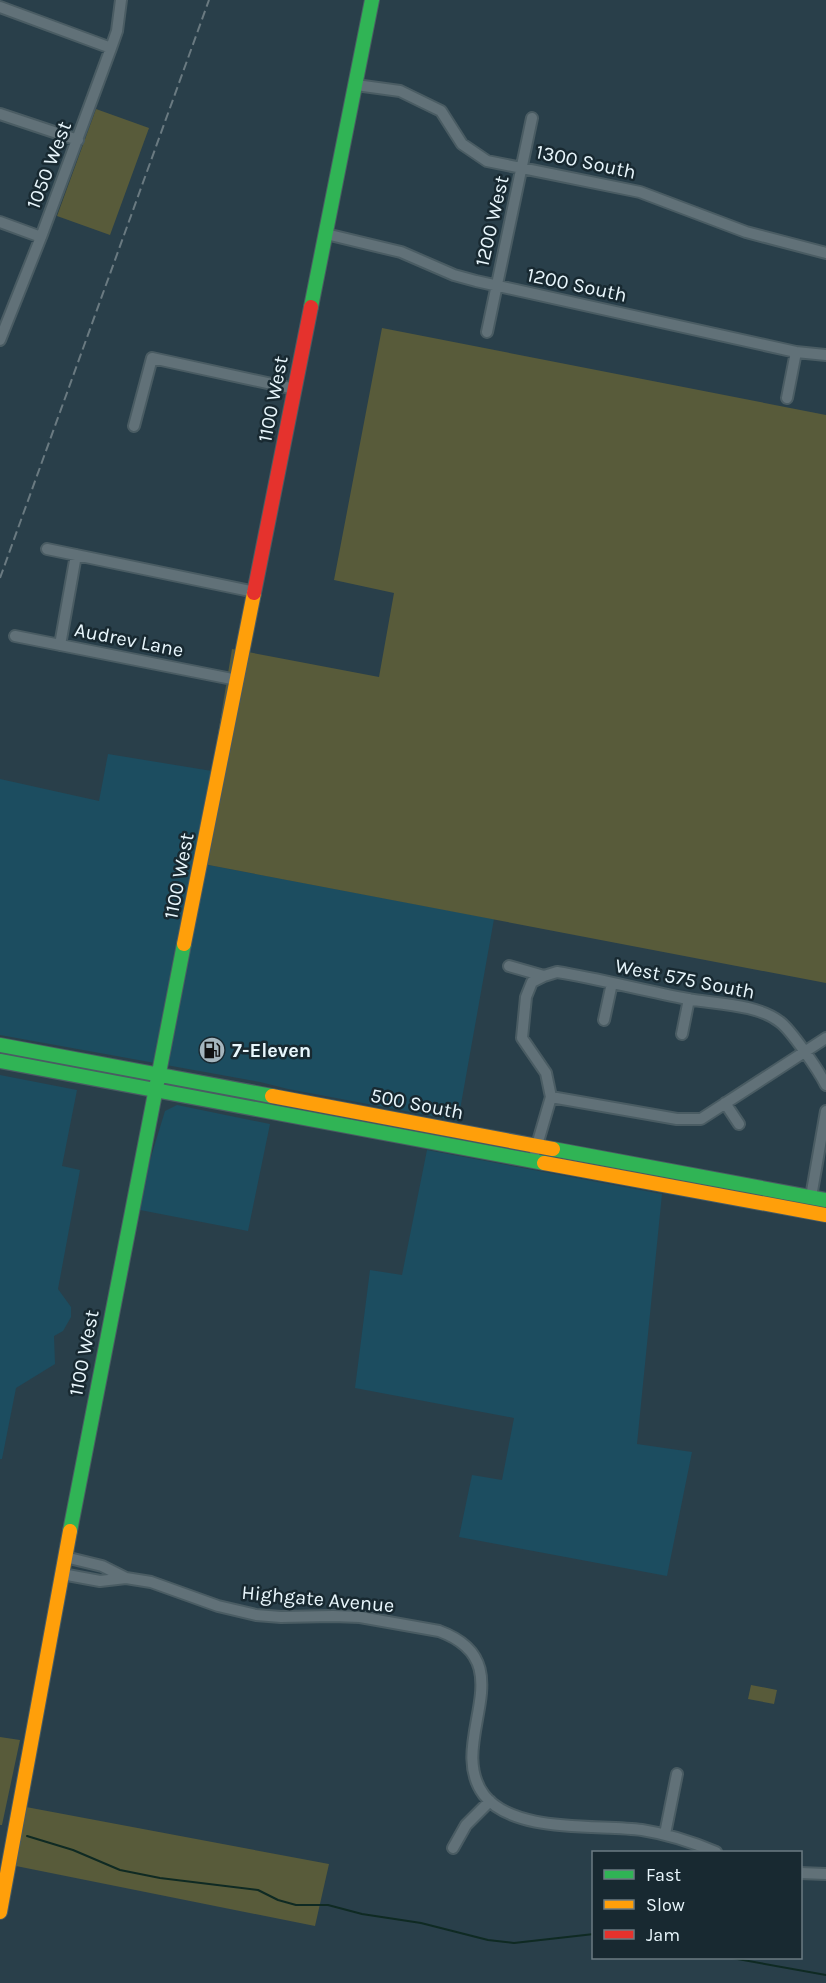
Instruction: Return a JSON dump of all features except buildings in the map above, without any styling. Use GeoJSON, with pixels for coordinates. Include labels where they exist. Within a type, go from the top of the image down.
{"type":"FeatureCollection","features":[{"type":"Feature","properties":{"kind":"street","name":"1050 West"},"geometry":{"type":"LineString","coordinates":[[0,340],[78,140],[111,48],[117,31],[121,0]]}},
{"type":"Feature","properties":{"kind":"street","name":"1100 West"},"geometry":{"type":"LineString","coordinates":[[0,1912],[65,1557],[155,1090],[372,0]]}},
{"type":"Feature","properties":{"kind":"street"},"geometry":{"type":"LineString","coordinates":[[0,7],[111,48]]}},
{"type":"Feature","properties":{"kind":"street","name":"1300 South"},"geometry":{"type":"LineString","coordinates":[[356,85],[400,92],[441,111],[462,144],[487,161],[640,192],[746,232],[826,254]]}},
{"type":"Feature","properties":{"kind":"street"},"geometry":{"type":"LineString","coordinates":[[0,114],[78,140]]}},
{"type":"Feature","properties":{"kind":"street","name":"1200 West"},"geometry":{"type":"LineString","coordinates":[[487,332],[532,118]]}},
{"type":"Feature","properties":{"kind":"street"},"geometry":{"type":"LineString","coordinates":[[0,222],[41,237]]}},
{"type":"Feature","properties":{"kind":"street","name":"1200 South"},"geometry":{"type":"LineString","coordinates":[[326,234],[401,252],[454,275],[796,352],[826,355]]}},
{"type":"Feature","properties":{"kind":"street"},"geometry":{"type":"LineString","coordinates":[[787,398],[796,352]]}},
{"type":"Feature","properties":{"kind":"street"},"geometry":{"type":"LineString","coordinates":[[134,426],[152,358],[296,389]]}},
{"type":"Feature","properties":{"kind":"street"},"geometry":{"type":"LineString","coordinates":[[47,549],[255,592]]}},
{"type":"Feature","properties":{"kind":"street"},"geometry":{"type":"LineString","coordinates":[[60,645],[76,555]]}},
{"type":"Feature","properties":{"kind":"street","name":"Audrev Lane"},"geometry":{"type":"LineString","coordinates":[[15,636],[237,680]]}},
{"type":"Feature","properties":{"kind":"street","name":"West 575 South"},"geometry":{"type":"LineString","coordinates":[[509,966],[544,976],[557,972],[770,1015],[782,1023],[826,1085]]}},
{"type":"Feature","properties":{"kind":"street"},"geometry":{"type":"LineString","coordinates":[[533,1161],[550,1097],[546,1073],[522,1038],[526,997],[532,982],[544,976]]}},
{"type":"Feature","properties":{"kind":"street"},"geometry":{"type":"LineString","coordinates":[[604,1020],[612,983]]}},
{"type":"Feature","properties":{"kind":"street"},"geometry":{"type":"LineString","coordinates":[[682,1034],[689,999]]}},
{"type":"Feature","properties":{"kind":"street"},"geometry":{"type":"LineString","coordinates":[[550,1097],[690,1120],[701,1119],[826,1038]]}},
{"type":"Feature","properties":{"kind":"street","name":"500 South"},"geometry":{"type":"LineString","coordinates":[[0,1046],[826,1200]]}},
{"type":"Feature","properties":{"kind":"street","name":"500 South"},"geometry":{"type":"LineString","coordinates":[[0,1061],[826,1215]]}},
{"type":"Feature","properties":{"kind":"street"},"geometry":{"type":"LineString","coordinates":[[725,1103],[738,1124]]}},
{"type":"Feature","properties":{"kind":"street"},"geometry":{"type":"LineString","coordinates":[[811,1197],[826,1111]]}},
{"type":"Feature","properties":{"kind":"street","name":"Highgate Avenue"},"geometry":{"type":"LineString","coordinates":[[65,1557],[102,1566],[126,1578],[161,1585],[218,1606],[256,1615],[368,1618],[439,1631],[461,1642],[470,1650],[481,1672],[482,1698],[471,1758],[476,1781],[490,1801]]}},
{"type":"Feature","properties":{"kind":"street","name":"Highgate Avenue"},"geometry":{"type":"LineString","coordinates":[[62,1574],[100,1581],[126,1578]]}},
{"type":"Feature","properties":{"kind":"street"},"geometry":{"type":"LineString","coordinates":[[665,1834],[677,1774]]}},
{"type":"Feature","properties":{"kind":"street"},"geometry":{"type":"LineString","coordinates":[[453,1848],[466,1825],[490,1801],[508,1812],[552,1824],[632,1829],[665,1834],[714,1851]]}},
{"type":"Feature","properties":{"kind":"street"},"geometry":{"type":"LineString","coordinates":[[802,1872],[826,1874]]}},
{"type":"Feature","properties":{"kind":"shaded area"},"geometry":{"type":"Polygon","coordinates":[[[108,754],[212,771],[193,862],[494,919],[458,1121],[0,1035],[0,779],[99,801],[108,754]]]}},
{"type":"Feature","properties":{"kind":"shaded area"},"geometry":{"type":"Polygon","coordinates":[[[0,1075],[77,1090],[62,1166],[80,1170],[58,1289],[71,1307],[71,1317],[63,1331],[54,1336],[55,1364],[16,1388],[2,1459],[0,1459],[0,1075]]]}},
{"type":"Feature","properties":{"kind":"shaded area"},"geometry":{"type":"Polygon","coordinates":[[[177,1105],[270,1124],[248,1231],[135,1209],[165,1111],[177,1105]]]}},
{"type":"Feature","properties":{"kind":"shaded area"},"geometry":{"type":"Polygon","coordinates":[[[427,1150],[662,1194],[637,1444],[692,1452],[667,1576],[459,1537],[472,1475],[502,1480],[514,1418],[355,1388],[370,1270],[402,1275],[427,1150]]]}},
{"type":"Feature","properties":{"kind":"green space"},"geometry":{"type":"Polygon","coordinates":[[[96,109],[149,128],[110,235],[57,216],[96,109]]]}},
{"type":"Feature","properties":{"kind":"green space"},"geometry":{"type":"Polygon","coordinates":[[[382,328],[826,415],[826,983],[193,862],[212,771],[232,649],[379,677],[394,593],[334,580],[382,328]]]}},
{"type":"Feature","properties":{"kind":"green space"},"geometry":{"type":"Polygon","coordinates":[[[751,1685],[777,1690],[774,1704],[748,1699],[751,1685]]]}},
{"type":"Feature","properties":{"kind":"green space"},"geometry":{"type":"Polygon","coordinates":[[[0,1737],[20,1740],[2,1825],[0,1825],[0,1737]]]}},
{"type":"Feature","properties":{"kind":"green space"},"geometry":{"type":"Polygon","coordinates":[[[26,1807],[329,1864],[315,1926],[16,1866],[26,1807]]]}},
{"type":"Feature","properties":{"kind":"waterway"},"geometry":{"type":"LineString","coordinates":[[27,1836],[73,1850],[120,1870],[160,1878],[258,1890],[278,1900],[296,1905],[328,1905],[362,1914],[421,1923],[488,1940],[514,1943],[592,1934]]}},
{"type":"Feature","properties":{"kind":"waterway"},"geometry":{"type":"LineString","coordinates":[[738,1959],[826,1975]]}},
{"type":"Feature","properties":{"kind":"railway"},"geometry":{"type":"LineString","coordinates":[[0,578],[209,0]]}},
{"type":"Feature","properties":{"kind":"traffic: fast"},"geometry":{"type":"LineString","coordinates":[[311,307],[372,0]]}},
{"type":"Feature","properties":{"kind":"traffic: fast"},"geometry":{"type":"LineString","coordinates":[[70,1531],[184,944]]}},
{"type":"Feature","properties":{"kind":"traffic: fast"},"geometry":{"type":"LineString","coordinates":[[0,1045],[272,1096]]}},
{"type":"Feature","properties":{"kind":"traffic: fast"},"geometry":{"type":"LineString","coordinates":[[0,1061],[544,1163]]}},
{"type":"Feature","properties":{"kind":"traffic: fast"},"geometry":{"type":"LineString","coordinates":[[553,1149],[826,1200]]}},
{"type":"Feature","properties":{"kind":"traffic: slow"},"geometry":{"type":"LineString","coordinates":[[184,944],[254,593]]}},
{"type":"Feature","properties":{"kind":"traffic: slow"},"geometry":{"type":"LineString","coordinates":[[272,1096],[553,1149]]}},
{"type":"Feature","properties":{"kind":"traffic: slow"},"geometry":{"type":"LineString","coordinates":[[544,1163],[826,1215]]}},
{"type":"Feature","properties":{"kind":"traffic: slow"},"geometry":{"type":"LineString","coordinates":[[0,1912],[70,1531]]}},
{"type":"Feature","properties":{"kind":"traffic: jam"},"geometry":{"type":"LineString","coordinates":[[254,593],[311,307]]}},
{"type":"Feature","properties":{"kind":"place","name":"7-Eleven"},"geometry":{"type":"Point","coordinates":[212,1050]}}]}
